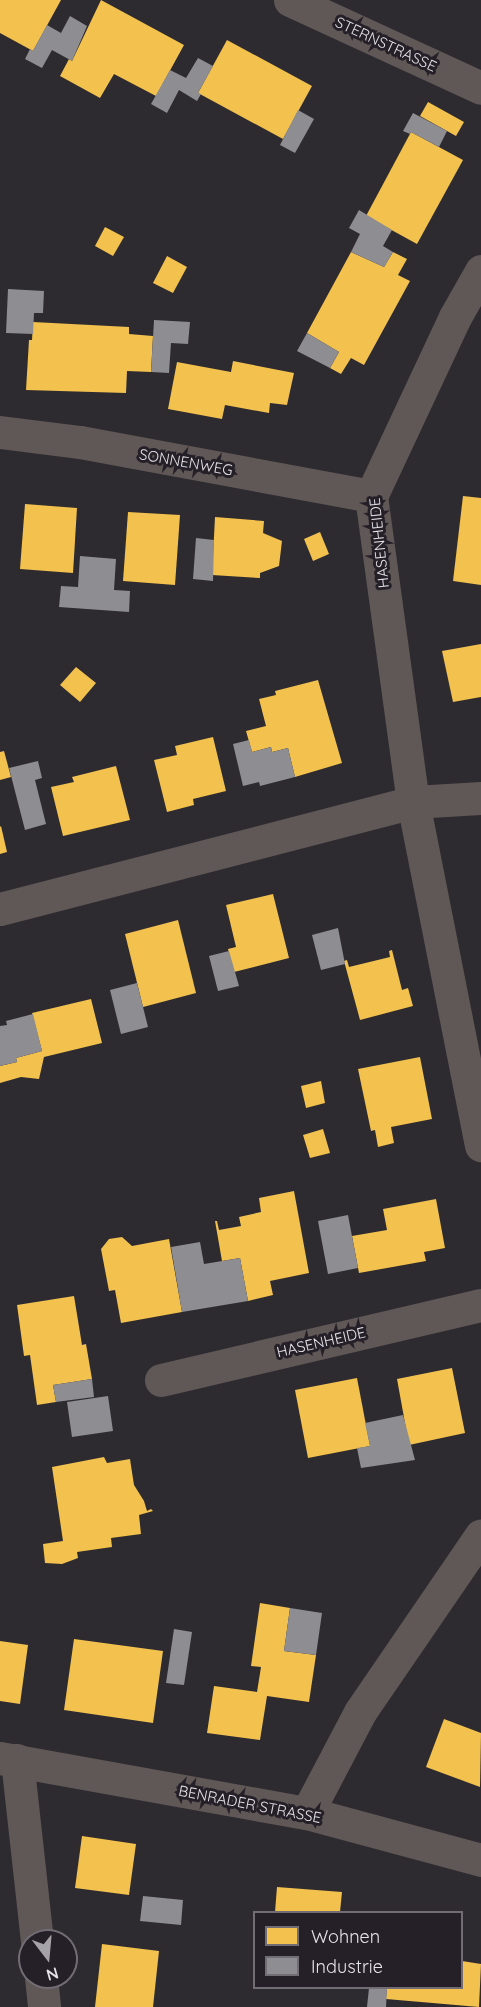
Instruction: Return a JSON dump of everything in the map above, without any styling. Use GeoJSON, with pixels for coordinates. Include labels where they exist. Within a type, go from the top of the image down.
{"type":"FeatureCollection","features":[{"type":"Feature","properties":{"kind":"street","name":"STERNSTRASSE"},"geometry":{"type":"LineString","coordinates":[[290,0],[481,88]]}},
{"type":"Feature","properties":{"kind":"street","name":"HASENHEIDE"},"geometry":{"type":"LineString","coordinates":[[481,272],[455,317],[371,496],[413,802],[481,1145]]}},
{"type":"Feature","properties":{"kind":"street","name":"SONNENWEG"},"geometry":{"type":"LineString","coordinates":[[0,432],[80,442],[371,496]]}},
{"type":"Feature","properties":{"kind":"street"},"geometry":{"type":"LineString","coordinates":[[0,909],[413,802],[481,798]]}},
{"type":"Feature","properties":{"kind":"street","name":"HASENHEIDE"},"geometry":{"type":"LineString","coordinates":[[161,1380],[481,1305]]}},
{"type":"Feature","properties":{"kind":"street"},"geometry":{"type":"LineString","coordinates":[[307,1813],[360,1712],[481,1535]]}},
{"type":"Feature","properties":{"kind":"street","name":"BENRADER STRASSE"},"geometry":{"type":"LineString","coordinates":[[35,1929],[8,1759],[307,1813],[481,1860]]}},
{"type":"Feature","properties":{"kind":"street"},"geometry":{"type":"LineString","coordinates":[[42,1989],[44,2007]]}},
{"type":"Feature","properties":{"kind":"building: Wohnen"},"geometry":{"type":"Polygon","coordinates":[[[0,0],[61,0],[33,51],[0,33],[0,0]]]}},
{"type":"Feature","properties":{"kind":"building: Wohnen"},"geometry":{"type":"Polygon","coordinates":[[[101,0],[184,45],[156,96],[114,74],[100,98],[60,76],[69,59],[72,61],[101,0]]]}},
{"type":"Feature","properties":{"kind":"building: Wohnen"},"geometry":{"type":"Polygon","coordinates":[[[227,40],[312,86],[283,139],[198,93],[227,40]]]}},
{"type":"Feature","properties":{"kind":"building: Wohnen"},"geometry":{"type":"Polygon","coordinates":[[[428,102],[464,122],[456,136],[420,116],[428,102]]]}},
{"type":"Feature","properties":{"kind":"building: Wohnen"},"geometry":{"type":"Polygon","coordinates":[[[411,132],[463,160],[417,244],[366,216],[411,132]]]}},
{"type":"Feature","properties":{"kind":"building: Wohnen"},"geometry":{"type":"Polygon","coordinates":[[[105,227],[124,237],[113,256],[95,246],[105,227]]]}},
{"type":"Feature","properties":{"kind":"building: Wohnen"},"geometry":{"type":"Polygon","coordinates":[[[351,252],[384,267],[393,252],[407,259],[398,275],[410,281],[364,365],[351,358],[341,374],[330,368],[339,352],[307,333],[351,252]]]}},
{"type":"Feature","properties":{"kind":"building: Wohnen"},"geometry":{"type":"Polygon","coordinates":[[[167,256],[187,267],[173,293],[153,283],[167,256]]]}},
{"type":"Feature","properties":{"kind":"building: Wohnen"},"geometry":{"type":"Polygon","coordinates":[[[33,322],[129,327],[129,334],[153,336],[151,372],[127,371],[126,393],[26,390],[29,340],[32,340],[33,322]]]}},
{"type":"Feature","properties":{"kind":"building: Wohnen"},"geometry":{"type":"Polygon","coordinates":[[[233,361],[294,373],[287,405],[270,403],[269,413],[225,405],[222,419],[168,409],[177,362],[231,372],[233,361]]]}},
{"type":"Feature","properties":{"kind":"building: Wohnen"},"geometry":{"type":"Polygon","coordinates":[[[463,496],[481,498],[481,585],[453,581],[463,496]]]}},
{"type":"Feature","properties":{"kind":"building: Wohnen"},"geometry":{"type":"Polygon","coordinates":[[[25,504],[77,508],[73,573],[20,569],[25,504]]]}},
{"type":"Feature","properties":{"kind":"building: Wohnen"},"geometry":{"type":"Polygon","coordinates":[[[128,512],[180,515],[175,585],[123,581],[128,512]]]}},
{"type":"Feature","properties":{"kind":"building: Wohnen"},"geometry":{"type":"Polygon","coordinates":[[[215,517],[264,521],[263,533],[282,541],[279,566],[260,573],[260,578],[212,575],[215,517]]]}},
{"type":"Feature","properties":{"kind":"building: Wohnen"},"geometry":{"type":"Polygon","coordinates":[[[320,532],[329,554],[313,561],[304,539],[320,532]]]}},
{"type":"Feature","properties":{"kind":"building: Wohnen"},"geometry":{"type":"Polygon","coordinates":[[[481,644],[481,697],[453,702],[442,651],[481,644]]]}},
{"type":"Feature","properties":{"kind":"building: Wohnen"},"geometry":{"type":"Polygon","coordinates":[[[76,667],[96,683],[80,702],[60,685],[76,667]]]}},
{"type":"Feature","properties":{"kind":"building: Wohnen"},"geometry":{"type":"Polygon","coordinates":[[[318,680],[342,763],[295,777],[288,748],[272,752],[271,747],[252,752],[246,731],[266,726],[259,699],[276,695],[275,691],[318,680]]]}},
{"type":"Feature","properties":{"kind":"building: Wohnen"},"geometry":{"type":"Polygon","coordinates":[[[213,737],[226,791],[193,799],[194,805],[167,812],[154,760],[177,755],[175,746],[213,737]]]}},
{"type":"Feature","properties":{"kind":"building: Wohnen"},"geometry":{"type":"Polygon","coordinates":[[[4,751],[11,777],[0,780],[0,752],[4,751]]]}},
{"type":"Feature","properties":{"kind":"building: Wohnen"},"geometry":{"type":"Polygon","coordinates":[[[116,766],[130,820],[63,836],[51,787],[74,782],[72,777],[116,766]]]}},
{"type":"Feature","properties":{"kind":"building: Wohnen"},"geometry":{"type":"Polygon","coordinates":[[[0,827],[7,852],[0,854],[0,827]]]}},
{"type":"Feature","properties":{"kind":"building: Wohnen"},"geometry":{"type":"Polygon","coordinates":[[[273,894],[289,958],[234,972],[228,949],[236,947],[226,905],[273,894]]]}},
{"type":"Feature","properties":{"kind":"building: Wohnen"},"geometry":{"type":"Polygon","coordinates":[[[178,920],[196,993],[143,1007],[125,934],[178,920]]]}},
{"type":"Feature","properties":{"kind":"building: Wohnen"},"geometry":{"type":"Polygon","coordinates":[[[392,950],[402,990],[408,988],[413,1006],[360,1020],[344,961],[347,960],[349,967],[390,957],[389,951],[392,950]]]}},
{"type":"Feature","properties":{"kind":"building: Wohnen"},"geometry":{"type":"Polygon","coordinates":[[[91,999],[102,1043],[44,1057],[39,1079],[21,1077],[0,1083],[0,1066],[17,1062],[16,1058],[42,1051],[32,1013],[91,999]]]}},
{"type":"Feature","properties":{"kind":"building: Wohnen"},"geometry":{"type":"Polygon","coordinates":[[[420,1057],[432,1119],[391,1127],[394,1143],[378,1147],[375,1130],[371,1131],[358,1069],[420,1057]]]}},
{"type":"Feature","properties":{"kind":"building: Wohnen"},"geometry":{"type":"Polygon","coordinates":[[[321,1081],[325,1103],[306,1108],[301,1086],[321,1081]]]}},
{"type":"Feature","properties":{"kind":"building: Wohnen"},"geometry":{"type":"Polygon","coordinates":[[[323,1129],[330,1153],[310,1158],[303,1135],[323,1129]]]}},
{"type":"Feature","properties":{"kind":"building: Wohnen"},"geometry":{"type":"Polygon","coordinates":[[[294,1191],[309,1273],[270,1281],[273,1295],[248,1301],[240,1258],[222,1261],[215,1221],[217,1221],[219,1230],[241,1226],[239,1217],[261,1212],[259,1198],[294,1191]]]}},
{"type":"Feature","properties":{"kind":"building: Wohnen"},"geometry":{"type":"Polygon","coordinates":[[[436,1199],[445,1248],[424,1252],[426,1261],[359,1273],[352,1236],[387,1230],[383,1209],[436,1199]]]}},
{"type":"Feature","properties":{"kind":"building: Wohnen"},"geometry":{"type":"Polygon","coordinates":[[[122,1237],[132,1246],[169,1239],[182,1312],[121,1323],[115,1290],[109,1291],[101,1249],[109,1239],[122,1237]]]}},
{"type":"Feature","properties":{"kind":"building: Wohnen"},"geometry":{"type":"Polygon","coordinates":[[[74,1296],[82,1345],[86,1344],[92,1379],[53,1385],[56,1402],[37,1405],[30,1355],[24,1356],[17,1305],[74,1296]]]}},
{"type":"Feature","properties":{"kind":"building: Wohnen"},"geometry":{"type":"Polygon","coordinates":[[[452,1368],[465,1433],[409,1445],[397,1379],[452,1368]]]}},
{"type":"Feature","properties":{"kind":"building: Wohnen"},"geometry":{"type":"Polygon","coordinates":[[[357,1378],[370,1446],[308,1458],[295,1390],[357,1378]]]}},
{"type":"Feature","properties":{"kind":"building: Wohnen"},"geometry":{"type":"Polygon","coordinates":[[[104,1457],[107,1463],[130,1459],[134,1485],[147,1511],[151,1509],[153,1511],[139,1515],[141,1534],[111,1538],[112,1547],[77,1552],[78,1558],[62,1564],[45,1563],[43,1544],[63,1541],[52,1467],[104,1457]]]}},
{"type":"Feature","properties":{"kind":"building: Wohnen"},"geometry":{"type":"Polygon","coordinates":[[[260,1603],[290,1608],[284,1651],[316,1655],[309,1702],[267,1696],[260,1740],[207,1733],[214,1686],[257,1692],[261,1667],[251,1666],[260,1603]]]}},
{"type":"Feature","properties":{"kind":"building: Wohnen"},"geometry":{"type":"Polygon","coordinates":[[[74,1639],[163,1651],[153,1723],[64,1710],[74,1639]]]}},
{"type":"Feature","properties":{"kind":"building: Wohnen"},"geometry":{"type":"Polygon","coordinates":[[[0,1641],[28,1645],[20,1704],[0,1701],[0,1641]]]}},
{"type":"Feature","properties":{"kind":"building: Wohnen"},"geometry":{"type":"Polygon","coordinates":[[[444,1719],[481,1733],[480,1787],[426,1767],[444,1719]]]}},
{"type":"Feature","properties":{"kind":"building: Wohnen"},"geometry":{"type":"Polygon","coordinates":[[[82,1836],[136,1844],[129,1895],[75,1888],[82,1836]]]}},
{"type":"Feature","properties":{"kind":"building: Wohnen"},"geometry":{"type":"Polygon","coordinates":[[[277,1887],[342,1892],[340,1911],[275,1911],[277,1887]]]}},
{"type":"Feature","properties":{"kind":"building: Wohnen"},"geometry":{"type":"Polygon","coordinates":[[[102,1944],[159,1951],[153,2007],[95,2007],[102,1944]]]}},
{"type":"Feature","properties":{"kind":"building: Wohnen"},"geometry":{"type":"Polygon","coordinates":[[[463,1961],[481,1964],[479,2007],[386,1999],[387,1989],[463,1989],[463,1961]]]}},
{"type":"Feature","properties":{"kind":"building: Industrie"},"geometry":{"type":"Polygon","coordinates":[[[70,16],[87,26],[72,61],[52,50],[42,68],[25,59],[30,49],[33,51],[47,25],[61,33],[70,16]]]}},
{"type":"Feature","properties":{"kind":"building: Industrie"},"geometry":{"type":"Polygon","coordinates":[[[198,58],[213,66],[198,93],[201,94],[197,101],[179,90],[167,113],[151,104],[170,70],[186,78],[198,58]]]}},
{"type":"Feature","properties":{"kind":"building: Industrie"},"geometry":{"type":"Polygon","coordinates":[[[298,110],[314,119],[295,153],[280,145],[298,110]]]}},
{"type":"Feature","properties":{"kind":"building: Industrie"},"geometry":{"type":"Polygon","coordinates":[[[413,113],[447,131],[439,147],[411,132],[410,134],[403,131],[413,113]]]}},
{"type":"Feature","properties":{"kind":"building: Industrie"},"geometry":{"type":"Polygon","coordinates":[[[359,210],[392,230],[383,246],[393,252],[384,267],[351,252],[360,234],[349,228],[359,210]]]}},
{"type":"Feature","properties":{"kind":"building: Industrie"},"geometry":{"type":"Polygon","coordinates":[[[8,289],[44,291],[43,313],[34,313],[33,334],[6,333],[8,289]]]}},
{"type":"Feature","properties":{"kind":"building: Industrie"},"geometry":{"type":"Polygon","coordinates":[[[154,320],[190,322],[188,344],[171,343],[169,373],[151,372],[154,320]]]}},
{"type":"Feature","properties":{"kind":"building: Industrie"},"geometry":{"type":"Polygon","coordinates":[[[307,333],[339,352],[330,368],[297,351],[307,333]]]}},
{"type":"Feature","properties":{"kind":"building: Industrie"},"geometry":{"type":"Polygon","coordinates":[[[196,538],[214,540],[213,581],[193,579],[196,538]]]}},
{"type":"Feature","properties":{"kind":"building: Industrie"},"geometry":{"type":"Polygon","coordinates":[[[80,556],[116,559],[114,590],[130,591],[129,612],[59,607],[61,586],[78,587],[80,556]]]}},
{"type":"Feature","properties":{"kind":"building: Industrie"},"geometry":{"type":"Polygon","coordinates":[[[249,740],[252,752],[271,747],[272,752],[288,748],[295,777],[260,786],[259,782],[243,786],[233,744],[249,740]]]}},
{"type":"Feature","properties":{"kind":"building: Industrie"},"geometry":{"type":"Polygon","coordinates":[[[38,761],[42,778],[35,780],[46,824],[25,830],[9,768],[38,761]]]}},
{"type":"Feature","properties":{"kind":"building: Industrie"},"geometry":{"type":"Polygon","coordinates":[[[338,928],[345,964],[321,970],[312,935],[338,928]]]}},
{"type":"Feature","properties":{"kind":"building: Industrie"},"geometry":{"type":"Polygon","coordinates":[[[229,951],[239,986],[218,991],[209,956],[229,951]]]}},
{"type":"Feature","properties":{"kind":"building: Industrie"},"geometry":{"type":"Polygon","coordinates":[[[137,983],[148,1027],[121,1034],[110,990],[137,983]]]}},
{"type":"Feature","properties":{"kind":"building: Industrie"},"geometry":{"type":"Polygon","coordinates":[[[33,1014],[42,1051],[16,1058],[17,1062],[0,1066],[0,1026],[7,1025],[6,1021],[33,1014]]]}},
{"type":"Feature","properties":{"kind":"building: Industrie"},"geometry":{"type":"Polygon","coordinates":[[[348,1215],[358,1268],[328,1274],[318,1221],[348,1215]]]}},
{"type":"Feature","properties":{"kind":"building: Industrie"},"geometry":{"type":"Polygon","coordinates":[[[200,1242],[204,1264],[240,1258],[248,1301],[182,1312],[171,1247],[200,1242]]]}},
{"type":"Feature","properties":{"kind":"building: Industrie"},"geometry":{"type":"Polygon","coordinates":[[[92,1379],[94,1397],[56,1402],[53,1385],[92,1379]]]}},
{"type":"Feature","properties":{"kind":"building: Industrie"},"geometry":{"type":"Polygon","coordinates":[[[108,1396],[113,1431],[72,1437],[67,1402],[108,1396]]]}},
{"type":"Feature","properties":{"kind":"building: Industrie"},"geometry":{"type":"Polygon","coordinates":[[[403,1415],[415,1460],[361,1468],[357,1448],[370,1446],[365,1423],[403,1415]]]}},
{"type":"Feature","properties":{"kind":"building: Industrie"},"geometry":{"type":"Polygon","coordinates":[[[290,1608],[322,1613],[316,1655],[284,1651],[290,1608]]]}},
{"type":"Feature","properties":{"kind":"building: Industrie"},"geometry":{"type":"Polygon","coordinates":[[[174,1629],[192,1632],[184,1685],[166,1683],[174,1629]]]}},
{"type":"Feature","properties":{"kind":"building: Industrie"},"geometry":{"type":"Polygon","coordinates":[[[143,1896],[183,1900],[181,1925],[140,1921],[143,1896]]]}},
{"type":"Feature","properties":{"kind":"building: Industrie"},"geometry":{"type":"Polygon","coordinates":[[[369,1989],[387,1989],[386,2007],[367,2007],[369,1989]]]}}]}
